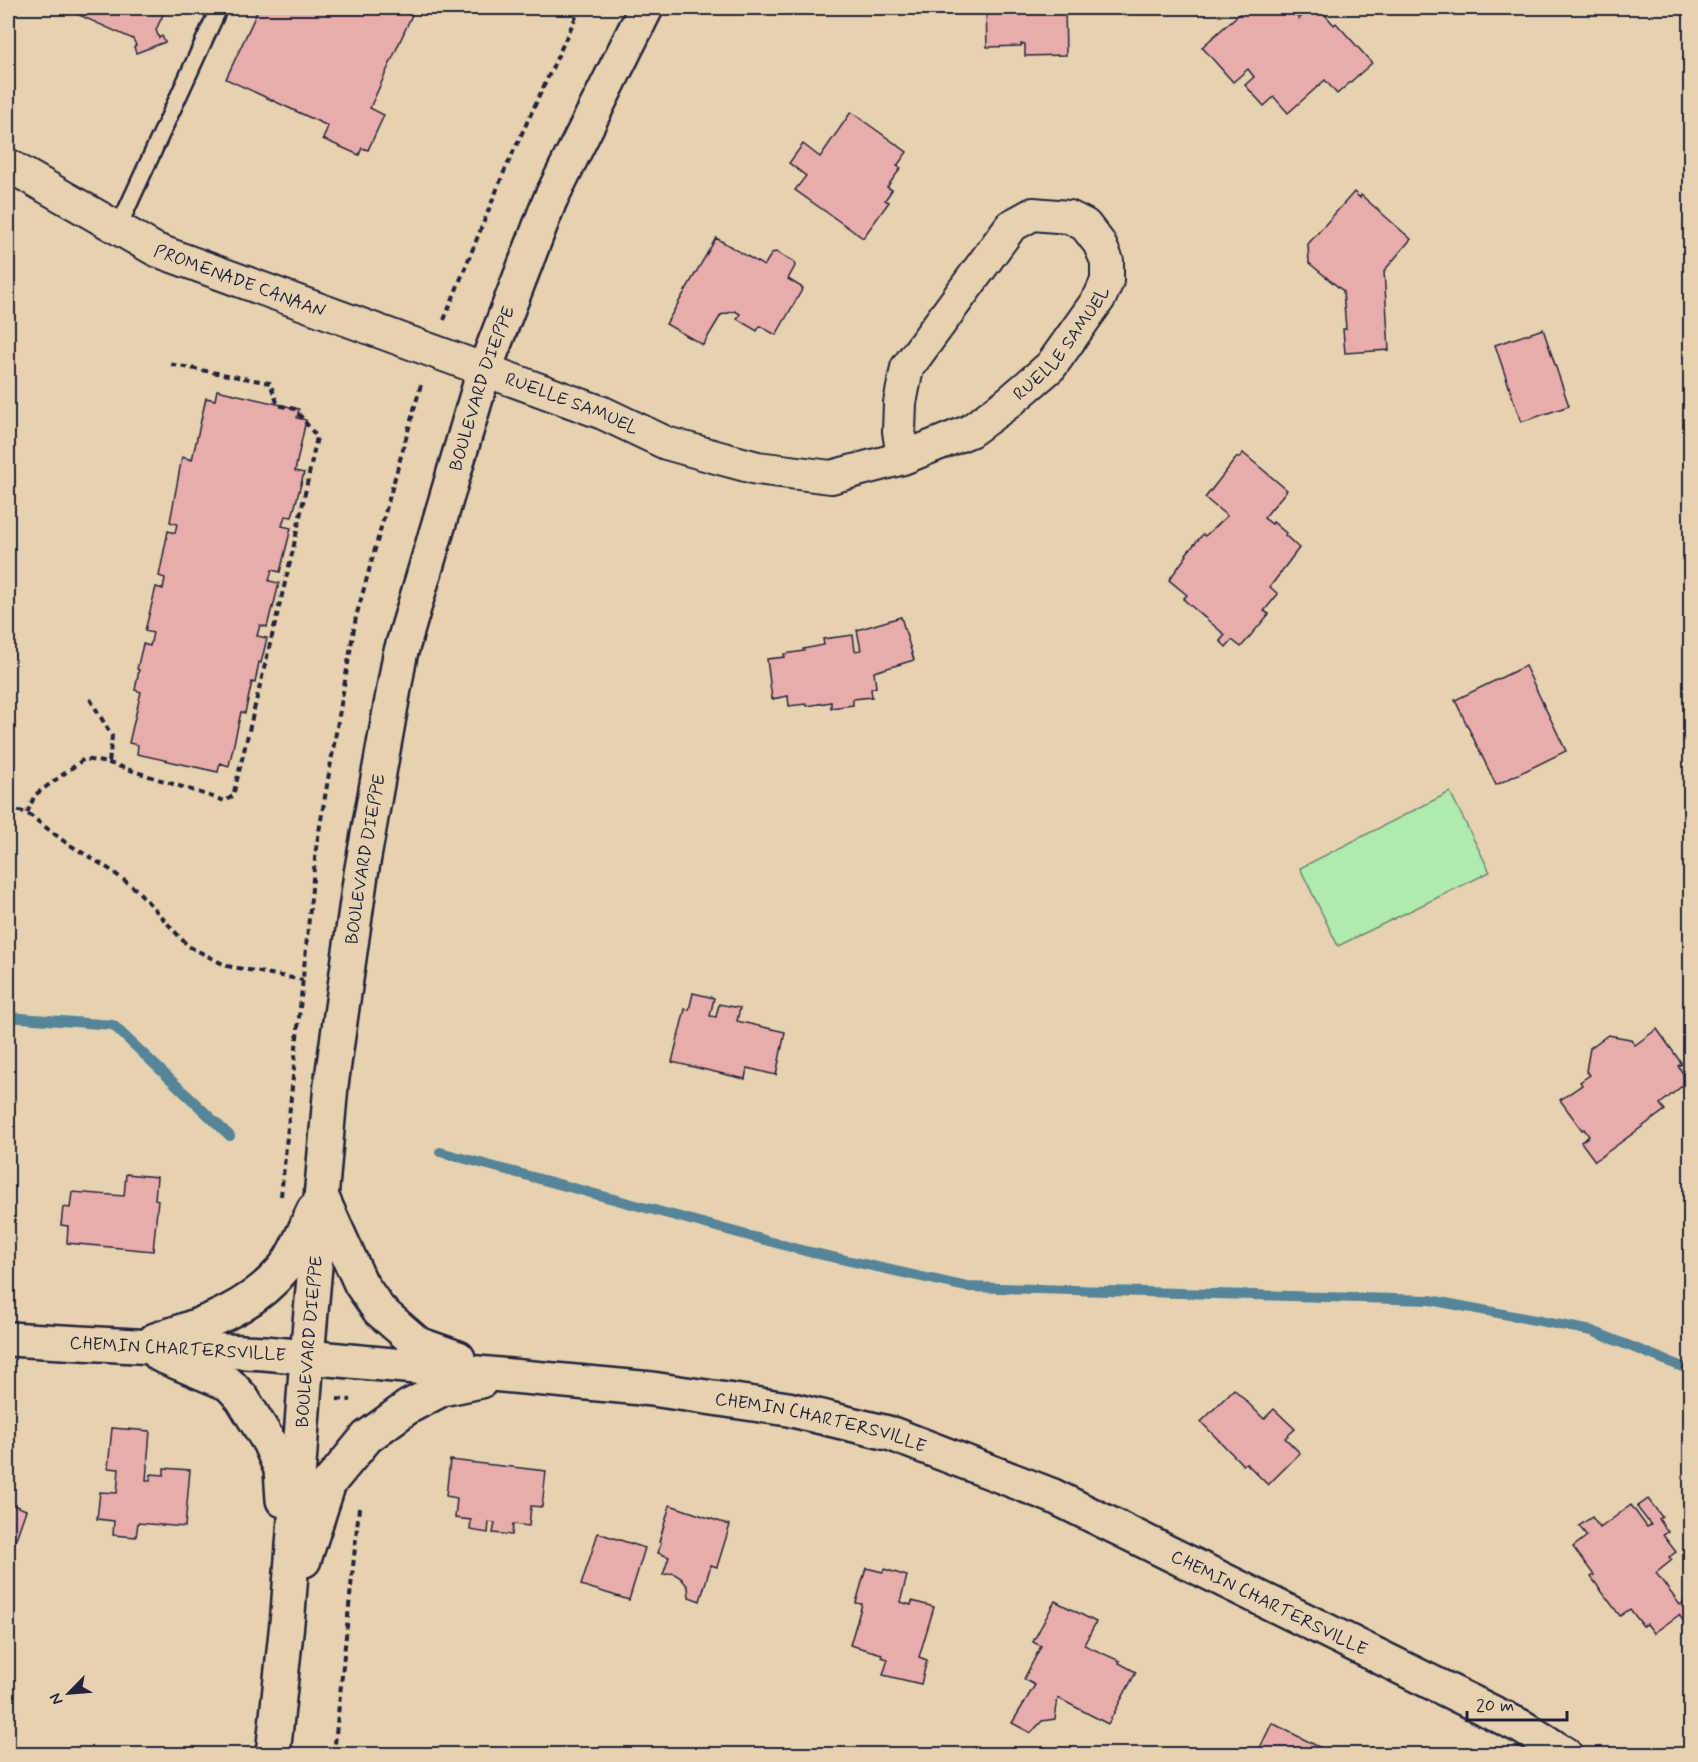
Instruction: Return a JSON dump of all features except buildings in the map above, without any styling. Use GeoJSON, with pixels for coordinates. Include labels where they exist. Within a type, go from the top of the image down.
{"type":"FeatureCollection","features":[{"type":"Feature","properties":{"kind":"main road","name":"BOULEVARD DIEPPE"},"geometry":{"type":"LineString","coordinates":[[273,1755],[288,1613],[307,1357],[331,1085],[359,886],[400,655],[484,371],[550,200],[646,8]]}},
{"type":"Feature","properties":{"kind":"main road"},"geometry":{"type":"LineString","coordinates":[[137,1346],[207,1323],[238,1307],[263,1290],[285,1267],[321,1195]]}},
{"type":"Feature","properties":{"kind":"main road"},"geometry":{"type":"LineString","coordinates":[[321,1195],[361,1284],[379,1310],[418,1344],[508,1374]]}},
{"type":"Feature","properties":{"kind":"main road","name":"CHEMIN CHARTERSVILLE"},"geometry":{"type":"LineString","coordinates":[[8,1339],[307,1357],[652,1389],[788,1409],[892,1434],[1053,1496],[1522,1727],[1565,1755]]}},
{"type":"Feature","properties":{"kind":"main road"},"geometry":{"type":"LineString","coordinates":[[137,1346],[229,1384],[242,1398],[269,1442],[281,1468],[288,1613]]}},
{"type":"Feature","properties":{"kind":"main road"},"geometry":{"type":"LineString","coordinates":[[288,1613],[329,1484],[367,1437],[408,1407],[442,1389],[508,1374]]}},
{"type":"Feature","properties":{"kind":"street","name":"PROMENADE CANAAN"},"geometry":{"type":"LineString","coordinates":[[8,165],[156,250],[484,371]]}},
{"type":"Feature","properties":{"kind":"street","name":"RUELLE SAMUEL"},"geometry":{"type":"LineString","coordinates":[[484,371],[603,413],[666,443],[757,468],[831,477],[903,458],[970,430],[1008,403],[1051,366],[1100,297],[1107,280],[1107,261],[1099,243],[1085,225],[1069,217],[1033,214],[1011,226],[907,368],[900,403],[899,431],[903,458]]}},
{"type":"Feature","properties":{"kind":"lane"},"geometry":{"type":"LineString","coordinates":[[118,228],[219,8]]}},
{"type":"Feature","properties":{"kind":"path"},"geometry":{"type":"LineString","coordinates":[[445,316],[504,171],[580,8]]}},
{"type":"Feature","properties":{"kind":"path"},"geometry":{"type":"LineString","coordinates":[[27,813],[35,795],[84,759],[109,763],[225,801],[233,796],[292,554],[317,437],[295,409],[278,405],[270,383],[169,364]]}},
{"type":"Feature","properties":{"kind":"path"},"geometry":{"type":"LineString","coordinates":[[279,1204],[316,849],[356,617],[420,387]]}},
{"type":"Feature","properties":{"kind":"path"},"geometry":{"type":"LineString","coordinates":[[90,699],[112,736],[109,763]]}},
{"type":"Feature","properties":{"kind":"path"},"geometry":{"type":"LineString","coordinates":[[8,808],[27,813],[65,842],[109,869],[136,890],[188,946],[227,966],[303,980]]}},
{"type":"Feature","properties":{"kind":"path"},"geometry":{"type":"LineString","coordinates":[[336,1399],[351,1400]]}},
{"type":"Feature","properties":{"kind":"path"},"geometry":{"type":"LineString","coordinates":[[334,1755],[360,1496]]}},
{"type":"Feature","properties":{"kind":"green space"},"geometry":{"type":"Polygon","coordinates":[[[1450,792],[1490,872],[1338,946],[1300,868],[1450,792]]]}},
{"type":"Feature","properties":{"kind":"waterway"},"geometry":{"type":"LineString","coordinates":[[8,1017],[113,1025],[230,1136]]}},
{"type":"Feature","properties":{"kind":"waterway"},"geometry":{"type":"LineString","coordinates":[[440,1152],[805,1251],[967,1287],[1430,1300],[1592,1331],[1690,1370]]}}]}
